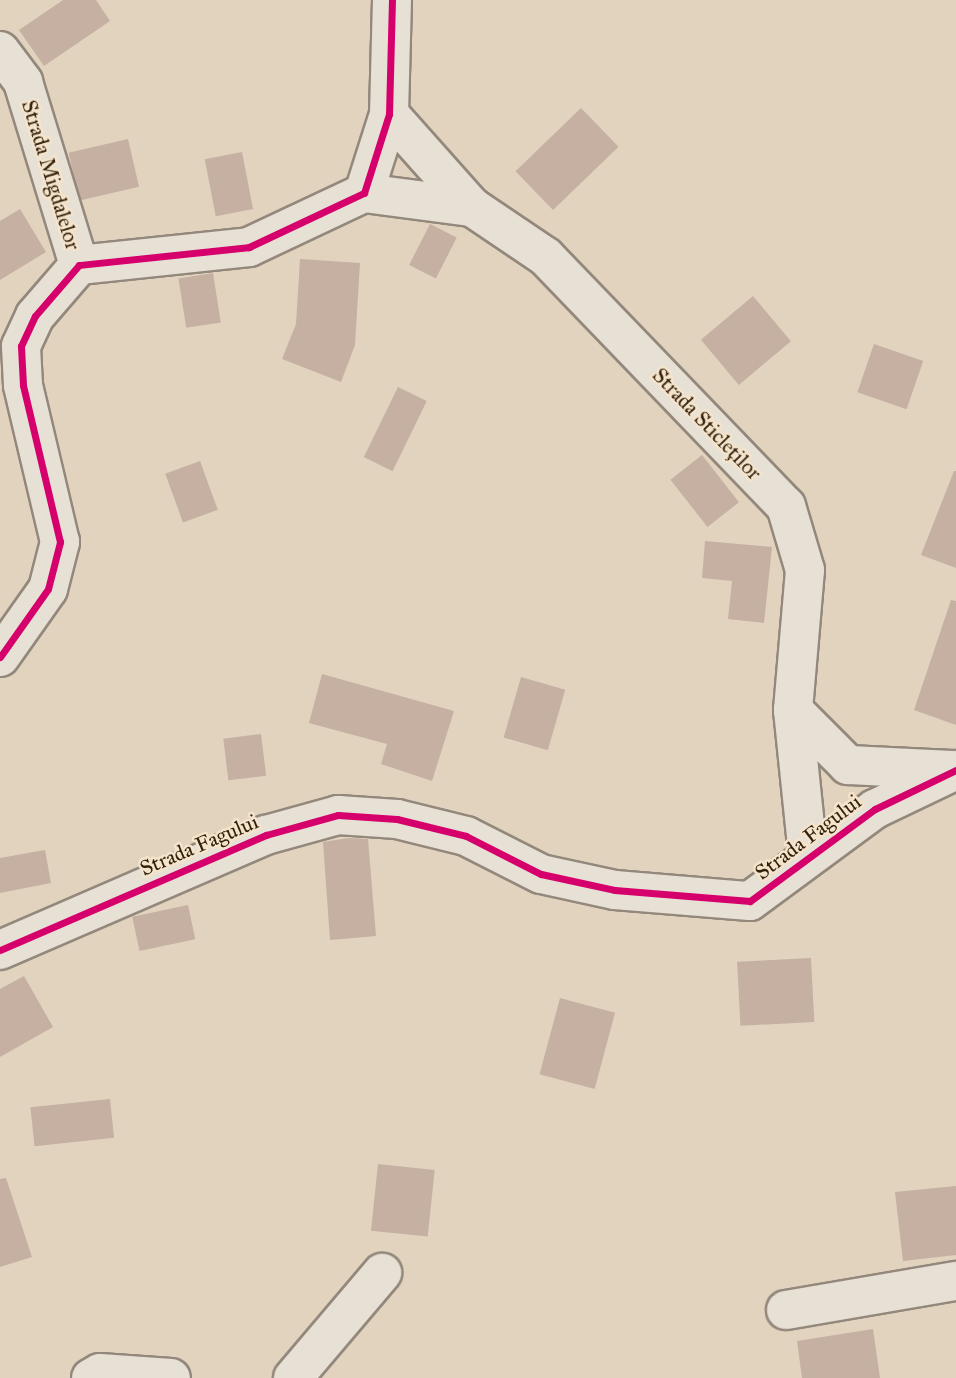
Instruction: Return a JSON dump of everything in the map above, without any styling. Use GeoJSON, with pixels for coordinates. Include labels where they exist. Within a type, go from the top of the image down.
{"type":"FeatureCollection","features":[{"type":"Feature","properties":{"kind":"street"},"geometry":{"type":"LineString","coordinates":[[0,657],[48,589],[60,542],[23,385],[21,346],[35,316],[79,265],[249,247],[364,193],[389,114],[393,0]]}},
{"type":"Feature","properties":{"kind":"street","name":"Strada Migdalelor"},"geometry":{"type":"LineString","coordinates":[[0,51],[23,82],[79,265]]}},
{"type":"Feature","properties":{"kind":"street","name":"Strada Sticleților"},"geometry":{"type":"LineString","coordinates":[[389,114],[472,207],[545,257],[786,506],[805,570],[793,710],[808,855]]}},
{"type":"Feature","properties":{"kind":"street","name":"Strada Sticleților"},"geometry":{"type":"LineString","coordinates":[[364,193],[472,207]]}},
{"type":"Feature","properties":{"kind":"street"},"geometry":{"type":"LineString","coordinates":[[793,710],[848,765],[956,770]]}},
{"type":"Feature","properties":{"kind":"street","name":"Strada Fagului"},"geometry":{"type":"LineString","coordinates":[[0,950],[266,835],[338,815],[397,819],[466,836],[541,874],[675,900],[750,901],[808,855],[875,809],[956,770]]}},
{"type":"Feature","properties":{"kind":"street"},"geometry":{"type":"LineString","coordinates":[[293,1378],[382,1273]]}},
{"type":"Feature","properties":{"kind":"street"},"geometry":{"type":"LineString","coordinates":[[786,1310],[956,1281]]}},
{"type":"Feature","properties":{"kind":"street"},"geometry":{"type":"LineString","coordinates":[[91,1378],[136,1373],[171,1378]]}},
{"type":"Feature","properties":{"kind":"building"},"geometry":{"type":"Polygon","coordinates":[[[63,0],[96,0],[110,21],[44,66],[19,30],[63,0]]]}},
{"type":"Feature","properties":{"kind":"building"},"geometry":{"type":"Polygon","coordinates":[[[581,108],[619,147],[553,210],[516,171],[581,108]]]}},
{"type":"Feature","properties":{"kind":"building"},"geometry":{"type":"Polygon","coordinates":[[[128,139],[139,187],[80,200],[69,153],[128,139]]]}},
{"type":"Feature","properties":{"kind":"building"},"geometry":{"type":"Polygon","coordinates":[[[242,152],[253,209],[216,216],[205,159],[242,152]]]}},
{"type":"Feature","properties":{"kind":"building"},"geometry":{"type":"Polygon","coordinates":[[[20,209],[46,252],[0,280],[0,221],[20,209]]]}},
{"type":"Feature","properties":{"kind":"building"},"geometry":{"type":"Polygon","coordinates":[[[430,224],[457,238],[436,279],[409,265],[430,224]]]}},
{"type":"Feature","properties":{"kind":"building"},"geometry":{"type":"Polygon","coordinates":[[[300,259],[360,263],[355,345],[341,382],[282,359],[296,324],[300,259]]]}},
{"type":"Feature","properties":{"kind":"building"},"geometry":{"type":"Polygon","coordinates":[[[213,273],[221,322],[186,328],[178,278],[213,273]]]}},
{"type":"Feature","properties":{"kind":"building"},"geometry":{"type":"Polygon","coordinates":[[[753,296],[791,341],[739,385],[701,340],[753,296]]]}},
{"type":"Feature","properties":{"kind":"building"},"geometry":{"type":"Polygon","coordinates":[[[874,344],[923,361],[907,409],[857,392],[874,344]]]}},
{"type":"Feature","properties":{"kind":"building"},"geometry":{"type":"Polygon","coordinates":[[[398,387],[427,401],[393,471],[364,457],[398,387]]]}},
{"type":"Feature","properties":{"kind":"building"},"geometry":{"type":"Polygon","coordinates":[[[702,455],[739,502],[707,527],[670,480],[702,455]]]}},
{"type":"Feature","properties":{"kind":"building"},"geometry":{"type":"Polygon","coordinates":[[[200,461],[218,510],[183,523],[165,474],[200,461]]]}},
{"type":"Feature","properties":{"kind":"building"},"geometry":{"type":"Polygon","coordinates":[[[956,471],[956,568],[921,555],[956,471]]]}},
{"type":"Feature","properties":{"kind":"building"},"geometry":{"type":"Polygon","coordinates":[[[705,541],[772,547],[764,623],[728,619],[732,581],[702,578],[705,541]]]}},
{"type":"Feature","properties":{"kind":"building"},"geometry":{"type":"Polygon","coordinates":[[[951,600],[956,601],[956,725],[914,710],[951,600]]]}},
{"type":"Feature","properties":{"kind":"building"},"geometry":{"type":"Polygon","coordinates":[[[322,674],[454,711],[432,781],[381,764],[387,744],[309,723],[322,674]]]}},
{"type":"Feature","properties":{"kind":"building"},"geometry":{"type":"Polygon","coordinates":[[[521,677],[565,690],[548,750],[504,738],[521,677]]]}},
{"type":"Feature","properties":{"kind":"building"},"geometry":{"type":"Polygon","coordinates":[[[261,734],[266,776],[228,780],[223,739],[261,734]]]}},
{"type":"Feature","properties":{"kind":"building"},"geometry":{"type":"Polygon","coordinates":[[[349,838],[368,839],[376,936],[330,940],[323,842],[349,838]]]}},
{"type":"Feature","properties":{"kind":"building"},"geometry":{"type":"Polygon","coordinates":[[[45,850],[51,883],[0,893],[0,858],[45,850]]]}},
{"type":"Feature","properties":{"kind":"building"},"geometry":{"type":"Polygon","coordinates":[[[188,905],[195,939],[140,951],[132,917],[188,905]]]}},
{"type":"Feature","properties":{"kind":"building"},"geometry":{"type":"Polygon","coordinates":[[[811,958],[814,1022],[740,1026],[737,962],[811,958]]]}},
{"type":"Feature","properties":{"kind":"building"},"geometry":{"type":"Polygon","coordinates":[[[24,976],[53,1027],[0,1057],[0,989],[24,976]]]}},
{"type":"Feature","properties":{"kind":"building"},"geometry":{"type":"Polygon","coordinates":[[[560,998],[615,1013],[595,1089],[540,1074],[560,998]]]}},
{"type":"Feature","properties":{"kind":"building"},"geometry":{"type":"Polygon","coordinates":[[[110,1099],[114,1138],[35,1146],[30,1107],[110,1099]]]}},
{"type":"Feature","properties":{"kind":"building"},"geometry":{"type":"Polygon","coordinates":[[[378,1164],[435,1170],[428,1237],[371,1231],[378,1164]]]}},
{"type":"Feature","properties":{"kind":"building"},"geometry":{"type":"Polygon","coordinates":[[[6,1178],[32,1257],[0,1267],[0,1179],[6,1178]]]}},
{"type":"Feature","properties":{"kind":"building"},"geometry":{"type":"Polygon","coordinates":[[[956,1186],[956,1255],[903,1261],[895,1192],[956,1186]]]}},
{"type":"Feature","properties":{"kind":"building"},"geometry":{"type":"Polygon","coordinates":[[[873,1329],[880,1378],[802,1378],[797,1341],[873,1329]]]}},
{"type":"Feature","properties":{"kind":"cycle path"},"geometry":{"type":"LineString","coordinates":[[0,657],[48,589],[60,542],[23,385],[21,346],[35,316],[79,265],[249,247],[364,193],[389,114],[392,0]]}},
{"type":"Feature","properties":{"kind":"cycle path"},"geometry":{"type":"LineString","coordinates":[[0,950],[266,835],[338,815],[397,819],[466,836],[541,874],[615,890],[750,901],[875,809],[956,770]]}}]}
